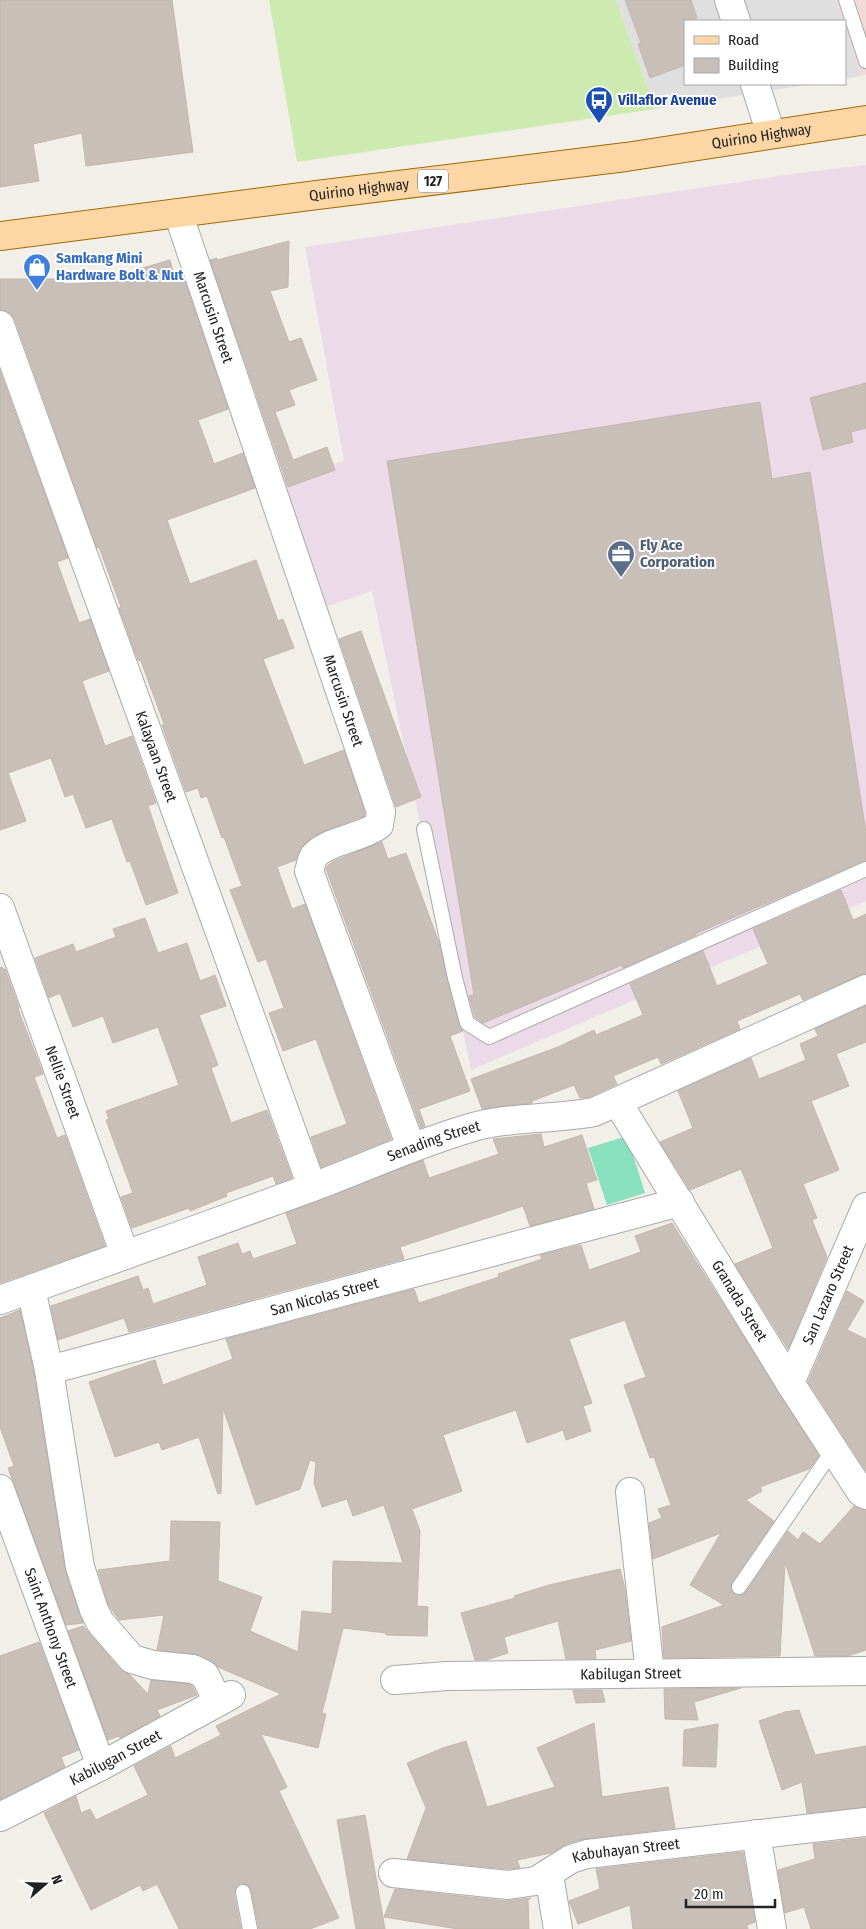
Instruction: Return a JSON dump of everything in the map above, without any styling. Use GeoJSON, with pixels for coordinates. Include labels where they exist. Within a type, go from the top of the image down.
{"type":"FeatureCollection","features":[{"type":"Feature","properties":{"kind":"main road","name":"Quirino Highway"},"geometry":{"type":"LineString","coordinates":[[0,236],[626,157],[866,120]]}},
{"type":"Feature","properties":{"kind":"street"},"geometry":{"type":"LineString","coordinates":[[730,0],[736,20]]}},
{"type":"Feature","properties":{"kind":"street"},"geometry":{"type":"LineString","coordinates":[[755,85],[770,134]]}},
{"type":"Feature","properties":{"kind":"street","name":"Marcusin Street"},"geometry":{"type":"LineString","coordinates":[[178,213],[381,812],[379,825],[370,832],[321,850],[312,858],[310,871],[411,1147]]}},
{"type":"Feature","properties":{"kind":"street","name":"Kalayaan Street"},"geometry":{"type":"LineString","coordinates":[[0,324],[312,1187]]}},
{"type":"Feature","properties":{"kind":"street","name":"Nellie Street"},"geometry":{"type":"LineString","coordinates":[[0,908],[125,1255]]}},
{"type":"Feature","properties":{"kind":"street","name":"Senading Street"},"geometry":{"type":"LineString","coordinates":[[0,1300],[312,1187],[411,1147],[470,1128],[508,1119],[569,1117],[594,1112],[618,1103],[866,989]]}},
{"type":"Feature","properties":{"kind":"street","name":"Granada Street"},"geometry":{"type":"LineString","coordinates":[[618,1103],[833,1450],[860,1492],[866,1495]]}},
{"type":"Feature","properties":{"kind":"street","name":"San Nicolas Street"},"geometry":{"type":"LineString","coordinates":[[49,1370],[680,1202]]}},
{"type":"Feature","properties":{"kind":"street","name":"San Lazaro Street"},"geometry":{"type":"LineString","coordinates":[[790,1382],[866,1207]]}},
{"type":"Feature","properties":{"kind":"street"},"geometry":{"type":"LineString","coordinates":[[31,1289],[49,1370]]}},
{"type":"Feature","properties":{"kind":"street","name":"Kabilugan Street"},"geometry":{"type":"LineString","coordinates":[[0,1818],[224,1699],[205,1675],[193,1669],[153,1665],[132,1659],[100,1622],[94,1610],[80,1567],[49,1370]]}},
{"type":"Feature","properties":{"kind":"street","name":"Saint Anthony Street"},"geometry":{"type":"LineString","coordinates":[[0,1489],[100,1766]]}},
{"type":"Feature","properties":{"kind":"street"},"geometry":{"type":"LineString","coordinates":[[630,1492],[650,1673]]}},
{"type":"Feature","properties":{"kind":"street","name":"Kabilugan Street"},"geometry":{"type":"LineString","coordinates":[[395,1680],[447,1676],[866,1671]]}},
{"type":"Feature","properties":{"kind":"street","name":"Kabuhayan Street"},"geometry":{"type":"LineString","coordinates":[[393,1873],[508,1885],[536,1881],[549,1875],[571,1859],[587,1854],[866,1822]]}},
{"type":"Feature","properties":{"kind":"street"},"geometry":{"type":"LineString","coordinates":[[756,1834],[772,1929]]}},
{"type":"Feature","properties":{"kind":"street"},"geometry":{"type":"LineString","coordinates":[[549,1875],[558,1929]]}},
{"type":"Feature","properties":{"kind":"lane"},"geometry":{"type":"LineString","coordinates":[[846,0],[866,61]]}},
{"type":"Feature","properties":{"kind":"lane"},"geometry":{"type":"LineString","coordinates":[[424,829],[455,978],[468,1023],[489,1037],[866,869]]}},
{"type":"Feature","properties":{"kind":"lane"},"geometry":{"type":"LineString","coordinates":[[739,1586],[833,1450]]}},
{"type":"Feature","properties":{"kind":"lane"},"geometry":{"type":"LineString","coordinates":[[243,1892],[250,1929]]}},
{"type":"Feature","properties":{"kind":"shaded area"},"geometry":{"type":"Polygon","coordinates":[[[616,0],[837,0],[844,20],[684,20],[684,85],[807,85],[655,109],[616,0]]]}},
{"type":"Feature","properties":{"kind":"shaded area"},"geometry":{"type":"Polygon","coordinates":[[[837,0],[866,0],[866,75],[861,76],[846,28],[846,20],[843,20],[837,0]]]}},
{"type":"Feature","properties":{"kind":"shaded area"},"geometry":{"type":"Polygon","coordinates":[[[846,26],[861,76],[846,79],[846,26]]]}},
{"type":"Feature","properties":{"kind":"shaded area"},"geometry":{"type":"Polygon","coordinates":[[[866,165],[866,901],[471,1070],[372,591],[317,610],[275,481],[344,461],[305,247],[799,173],[866,165]]]}},
{"type":"Feature","properties":{"kind":"green space"},"geometry":{"type":"Polygon","coordinates":[[[269,0],[616,0],[655,109],[297,162],[269,0]]]}},
{"type":"Feature","properties":{"kind":"green space"},"geometry":{"type":"Polygon","coordinates":[[[627,1136],[645,1193],[607,1205],[588,1148],[627,1136]]]}},
{"type":"Feature","properties":{"kind":"building"},"geometry":{"type":"Polygon","coordinates":[[[0,0],[172,0],[193,152],[86,166],[82,133],[33,144],[39,181],[0,187],[0,0]]]}},
{"type":"Feature","properties":{"kind":"building"},"geometry":{"type":"Polygon","coordinates":[[[625,0],[691,0],[697,18],[684,20],[684,65],[650,78],[638,44],[641,43],[625,0]]]}},
{"type":"Feature","properties":{"kind":"building"},"geometry":{"type":"Polygon","coordinates":[[[289,241],[288,287],[270,291],[289,342],[301,338],[317,380],[289,390],[295,405],[275,412],[293,460],[327,447],[335,470],[288,487],[210,260],[217,258],[217,260],[289,241]]]}},
{"type":"Feature","properties":{"kind":"building"},"geometry":{"type":"Polygon","coordinates":[[[170,260],[173,272],[181,270],[228,409],[198,420],[214,464],[243,453],[255,488],[167,520],[190,584],[256,560],[278,621],[283,619],[294,648],[263,659],[304,765],[344,750],[365,813],[364,816],[312,837],[301,848],[296,860],[277,867],[292,909],[305,904],[391,1139],[321,1167],[311,1137],[347,1124],[316,1039],[283,1051],[269,1013],[284,1008],[266,959],[258,962],[230,890],[242,886],[224,837],[222,838],[207,796],[201,798],[198,788],[186,792],[162,725],[164,724],[141,661],[138,660],[119,608],[121,607],[99,547],[97,548],[15,320],[10,313],[0,310],[0,279],[63,279],[64,284],[135,281],[132,271],[170,260]]]}},
{"type":"Feature","properties":{"kind":"building"},"geometry":{"type":"Polygon","coordinates":[[[0,371],[68,558],[57,562],[79,623],[90,619],[109,671],[82,681],[105,746],[132,736],[156,803],[148,806],[178,893],[146,905],[130,861],[127,862],[112,819],[86,828],[73,794],[65,797],[51,758],[8,773],[26,821],[0,830],[0,371]]]}},
{"type":"Feature","properties":{"kind":"building"},"geometry":{"type":"Polygon","coordinates":[[[866,383],[866,428],[851,432],[853,442],[823,450],[810,398],[866,383]]]}},
{"type":"Feature","properties":{"kind":"building"},"geometry":{"type":"Polygon","coordinates":[[[760,402],[772,479],[810,472],[866,833],[866,860],[695,934],[623,968],[622,965],[483,1023],[475,1017],[469,996],[474,995],[387,461],[760,402]]]}},
{"type":"Feature","properties":{"kind":"building"},"geometry":{"type":"Polygon","coordinates":[[[361,631],[421,797],[396,807],[339,639],[361,631]]]}},
{"type":"Feature","properties":{"kind":"building"},"geometry":{"type":"Polygon","coordinates":[[[382,842],[388,859],[406,853],[439,943],[459,1025],[463,1031],[450,1036],[470,1091],[419,1109],[425,1126],[421,1128],[326,869],[334,861],[382,842]]]}},
{"type":"Feature","properties":{"kind":"building"},"geometry":{"type":"Polygon","coordinates":[[[841,890],[853,920],[866,914],[866,974],[803,1000],[800,994],[737,1021],[740,1029],[661,1064],[658,1057],[613,1076],[617,1084],[589,1097],[580,1098],[574,1085],[532,1101],[532,1103],[482,1109],[471,1079],[558,1047],[594,1030],[596,1035],[643,1015],[630,984],[703,951],[717,986],[768,964],[753,929],[841,890]]]}},
{"type":"Feature","properties":{"kind":"building"},"geometry":{"type":"Polygon","coordinates":[[[145,918],[158,953],[187,943],[200,981],[215,975],[226,1006],[199,1015],[218,1065],[211,1068],[231,1123],[267,1110],[292,1178],[276,1184],[273,1176],[226,1193],[227,1196],[190,1211],[189,1208],[132,1228],[121,1197],[133,1193],[106,1120],[109,1119],[106,1111],[179,1085],[158,1027],[113,1043],[103,1016],[73,1027],[60,993],[49,998],[35,958],[73,944],[76,952],[116,937],[113,929],[145,918]]]}},
{"type":"Feature","properties":{"kind":"building"},"geometry":{"type":"Polygon","coordinates":[[[0,968],[5,969],[43,1074],[34,1077],[57,1138],[65,1135],[105,1246],[0,1283],[0,968]]]}},
{"type":"Feature","properties":{"kind":"building"},"geometry":{"type":"Polygon","coordinates":[[[866,1006],[866,1042],[836,1054],[849,1086],[811,1101],[839,1170],[803,1184],[817,1218],[812,1220],[827,1257],[788,1349],[735,1264],[773,1248],[741,1169],[690,1190],[660,1142],[693,1128],[678,1091],[751,1058],[759,1079],[806,1060],[800,1044],[818,1036],[815,1029],[866,1006]]]}},
{"type":"Feature","properties":{"kind":"building"},"geometry":{"type":"Polygon","coordinates":[[[541,1134],[544,1147],[582,1135],[597,1180],[586,1183],[594,1209],[530,1226],[523,1206],[400,1247],[404,1259],[129,1332],[124,1318],[58,1340],[51,1306],[138,1276],[143,1290],[148,1288],[153,1304],[207,1285],[198,1257],[238,1243],[242,1254],[250,1251],[253,1259],[297,1244],[286,1213],[423,1160],[429,1178],[499,1154],[493,1139],[541,1134]]]}},
{"type":"Feature","properties":{"kind":"building"},"geometry":{"type":"Polygon","coordinates":[[[672,1223],[819,1456],[809,1469],[760,1487],[762,1491],[746,1500],[774,1521],[732,1582],[731,1590],[738,1596],[746,1592],[788,1531],[798,1540],[803,1532],[820,1544],[854,1506],[866,1511],[866,1650],[848,1656],[815,1656],[785,1562],[780,1656],[664,1658],[662,1627],[724,1605],[690,1585],[721,1533],[653,1559],[649,1523],[662,1518],[658,1509],[671,1505],[654,1457],[650,1458],[624,1385],[646,1377],[625,1320],[569,1339],[592,1403],[583,1406],[591,1431],[566,1440],[563,1430],[527,1443],[516,1410],[443,1435],[462,1491],[412,1509],[420,1531],[417,1606],[428,1607],[427,1636],[386,1635],[386,1633],[343,1628],[322,1713],[326,1714],[318,1748],[261,1734],[287,1787],[279,1791],[339,1918],[310,1929],[259,1929],[251,1890],[249,1886],[242,1883],[237,1886],[234,1893],[241,1929],[179,1929],[157,1884],[143,1891],[140,1885],[91,1910],[44,1813],[76,1796],[81,1813],[90,1809],[96,1820],[148,1795],[134,1766],[171,1746],[175,1758],[221,1735],[216,1726],[281,1694],[218,1667],[212,1661],[200,1655],[157,1650],[164,1615],[119,1620],[108,1604],[98,1570],[170,1561],[171,1521],[220,1522],[218,1581],[262,1597],[250,1631],[298,1652],[302,1611],[332,1614],[333,1561],[403,1563],[384,1505],[353,1516],[347,1499],[322,1507],[314,1483],[316,1462],[310,1460],[300,1489],[256,1505],[223,1408],[221,1493],[218,1494],[199,1437],[162,1450],[159,1442],[115,1457],[89,1382],[155,1360],[163,1385],[233,1359],[226,1339],[414,1289],[419,1303],[499,1277],[498,1274],[542,1259],[540,1255],[581,1245],[589,1270],[641,1252],[635,1236],[672,1223]]]}},
{"type":"Feature","properties":{"kind":"building"},"geometry":{"type":"Polygon","coordinates":[[[847,1291],[864,1301],[847,1330],[866,1339],[866,1471],[808,1382],[847,1291]]]}},
{"type":"Feature","properties":{"kind":"building"},"geometry":{"type":"Polygon","coordinates":[[[20,1310],[34,1373],[65,1569],[83,1623],[66,1625],[8,1468],[14,1466],[0,1427],[0,1318],[20,1310]]]}},
{"type":"Feature","properties":{"kind":"building"},"geometry":{"type":"Polygon","coordinates":[[[620,1569],[625,1589],[631,1641],[595,1650],[596,1659],[566,1659],[558,1621],[504,1637],[508,1653],[486,1660],[475,1660],[461,1613],[515,1598],[514,1596],[549,1585],[620,1569]]]}},
{"type":"Feature","properties":{"kind":"building"},"geometry":{"type":"Polygon","coordinates":[[[83,1626],[120,1669],[129,1674],[148,1694],[151,1680],[189,1684],[197,1695],[157,1710],[160,1716],[120,1738],[119,1736],[108,1740],[68,1631],[83,1626]]]}},
{"type":"Feature","properties":{"kind":"building"},"geometry":{"type":"Polygon","coordinates":[[[39,1642],[79,1750],[61,1757],[65,1767],[0,1800],[0,1656],[39,1642]]]}},
{"type":"Feature","properties":{"kind":"building"},"geometry":{"type":"Polygon","coordinates":[[[741,1688],[694,1702],[698,1720],[665,1719],[664,1689],[741,1688]]]}},
{"type":"Feature","properties":{"kind":"building"},"geometry":{"type":"Polygon","coordinates":[[[573,1690],[602,1690],[605,1702],[576,1703],[573,1690]]]}},
{"type":"Feature","properties":{"kind":"building"},"geometry":{"type":"Polygon","coordinates":[[[799,1710],[815,1755],[866,1746],[866,1807],[807,1813],[802,1782],[782,1790],[759,1721],[785,1712],[799,1710]]]}},
{"type":"Feature","properties":{"kind":"building"},"geometry":{"type":"Polygon","coordinates":[[[594,1723],[602,1797],[668,1787],[675,1828],[583,1839],[566,1844],[551,1853],[517,1860],[520,1868],[508,1869],[407,1859],[426,1808],[407,1763],[466,1741],[487,1807],[555,1787],[537,1748],[594,1723]]]}},
{"type":"Feature","properties":{"kind":"building"},"geometry":{"type":"Polygon","coordinates":[[[718,1724],[716,1767],[683,1766],[684,1730],[718,1724]]]}},
{"type":"Feature","properties":{"kind":"building"},"geometry":{"type":"Polygon","coordinates":[[[365,1815],[385,1929],[356,1929],[337,1820],[365,1815]]]}},
{"type":"Feature","properties":{"kind":"building"},"geometry":{"type":"Polygon","coordinates":[[[866,1838],[866,1929],[811,1929],[804,1907],[785,1913],[778,1870],[815,1859],[813,1844],[866,1838]]]}},
{"type":"Feature","properties":{"kind":"building"},"geometry":{"type":"Polygon","coordinates":[[[743,1852],[755,1922],[747,1925],[748,1929],[633,1929],[630,1905],[578,1924],[569,1901],[600,1889],[596,1869],[743,1852]]]}},
{"type":"Feature","properties":{"kind":"building"},"geometry":{"type":"Polygon","coordinates":[[[395,1889],[506,1901],[531,1898],[528,1900],[529,1929],[458,1929],[384,1917],[395,1889]]]}},
{"type":"Feature","properties":{"kind":"place","name":"Villaflor Avenue"},"geometry":{"type":"Point","coordinates":[599,124]}},
{"type":"Feature","properties":{"kind":"place","name":"Samkang Mini Hardware Bolt & Nut"},"geometry":{"type":"Point","coordinates":[37,291]}},
{"type":"Feature","properties":{"kind":"place","name":"Fly Ace Corporation"},"geometry":{"type":"Point","coordinates":[621,578]}}]}
